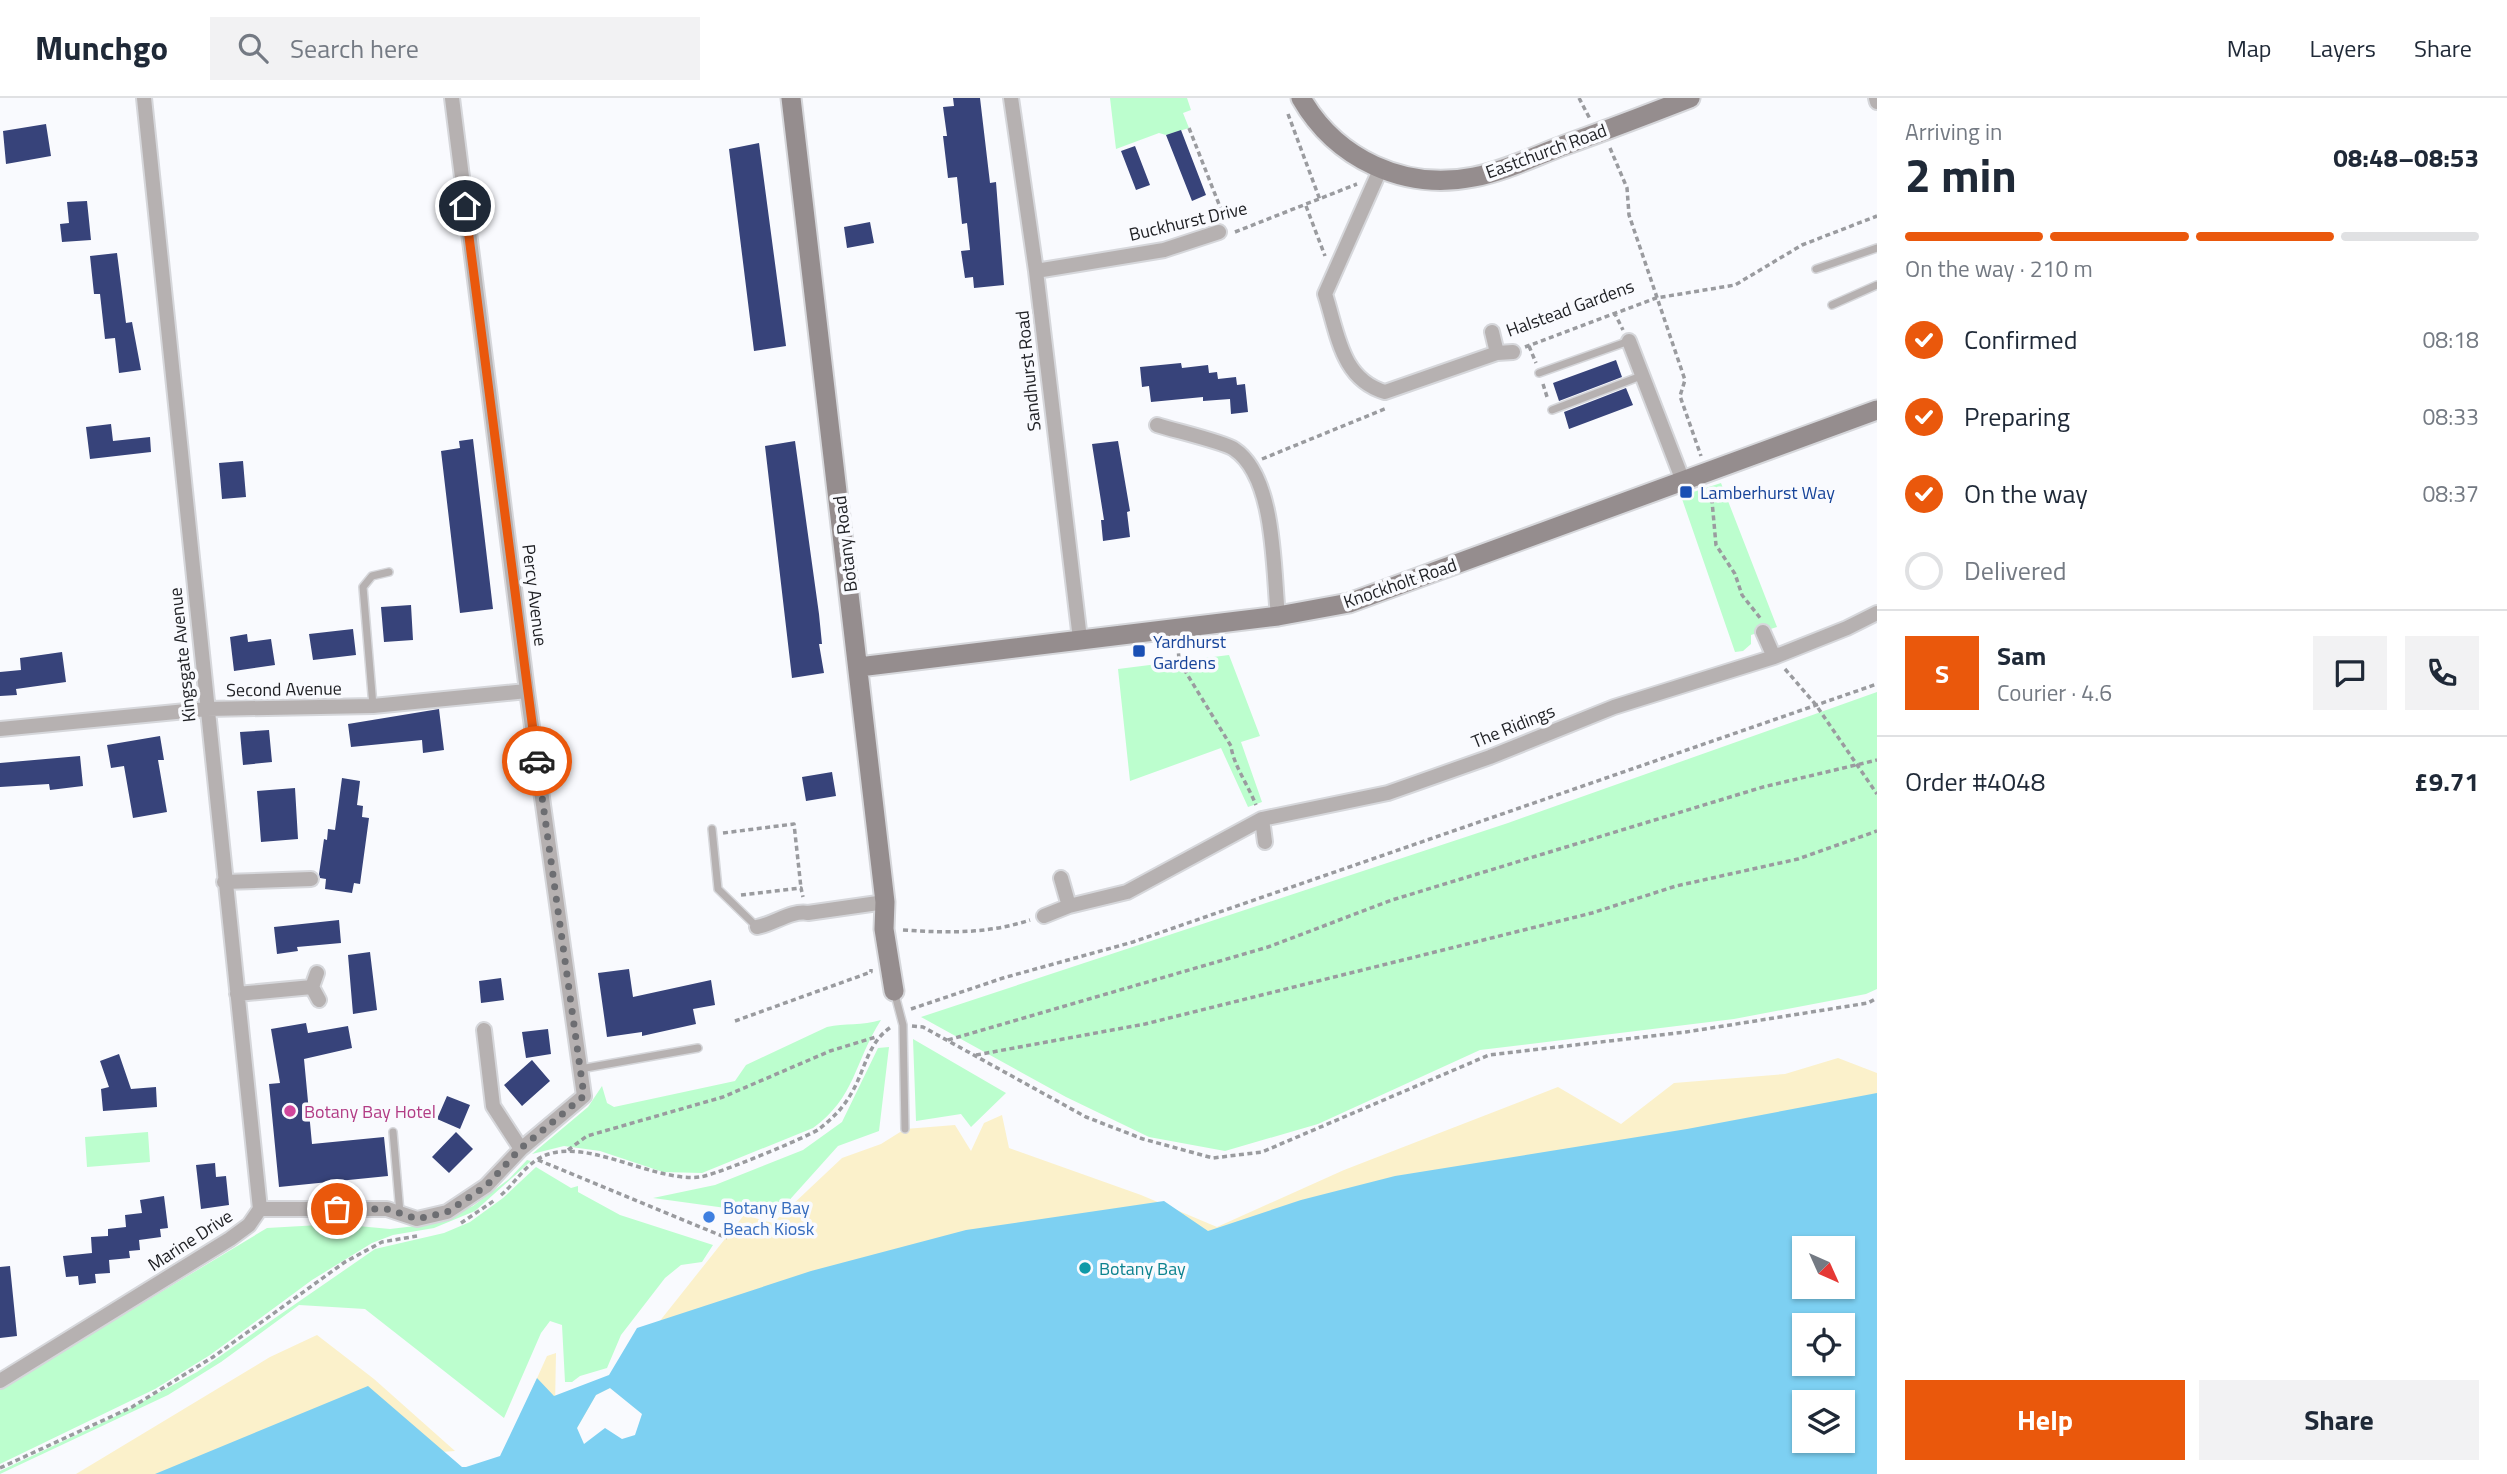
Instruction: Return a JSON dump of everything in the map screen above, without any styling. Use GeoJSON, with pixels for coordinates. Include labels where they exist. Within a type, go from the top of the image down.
{"type":"FeatureCollection","features":[{"type":"Feature","properties":{"kind":"street","name":"Kingsgate Avenue"},"geometry":{"type":"LineString","coordinates":[[144,98],[223,882],[260,1209]]}},
{"type":"Feature","properties":{"kind":"street","name":"Percy Avenue"},"geometry":{"type":"LineString","coordinates":[[452,98],[527,691],[584,1096],[520,1149]]}},
{"type":"Feature","properties":{"kind":"street","name":"Botany Road"},"geometry":{"type":"LineString","coordinates":[[791,98],[859,667],[885,902],[884,929],[894,990]]}},
{"type":"Feature","properties":{"kind":"street","name":"Sandhurst Road"},"geometry":{"type":"LineString","coordinates":[[1011,98],[1036,271],[1080,639]]}},
{"type":"Feature","properties":{"kind":"street","name":"Eastchurch Road"},"geometry":{"type":"LineString","coordinates":[[1294,104],[1343,146],[1380,170],[1410,178],[1473,177],[1690,98]]}},
{"type":"Feature","properties":{"kind":"street"},"geometry":{"type":"LineString","coordinates":[[1380,170],[1325,294],[1350,371],[1368,387],[1385,392]]}},
{"type":"Feature","properties":{"kind":"street","name":"Buckhurst Drive"},"geometry":{"type":"LineString","coordinates":[[1036,271],[1164,250],[1224,231]]}},
{"type":"Feature","properties":{"kind":"street","name":"Halstead Gardens"},"geometry":{"type":"LineString","coordinates":[[1492,332],[1497,353]]}},
{"type":"Feature","properties":{"kind":"street"},"geometry":{"type":"LineString","coordinates":[[1629,341],[1683,481]]}},
{"type":"Feature","properties":{"kind":"street","name":"Halstead Gardens"},"geometry":{"type":"LineString","coordinates":[[1385,392],[1497,353],[1513,352]]}},
{"type":"Feature","properties":{"kind":"street","name":"Knockholt Road"},"geometry":{"type":"LineString","coordinates":[[859,667],[1278,616],[1349,603],[1877,410]]}},
{"type":"Feature","properties":{"kind":"street"},"geometry":{"type":"LineString","coordinates":[[1157,425],[1233,448],[1250,464],[1265,494],[1278,616]]}},
{"type":"Feature","properties":{"kind":"street","name":"The Ridings"},"geometry":{"type":"LineString","coordinates":[[1044,916],[1069,906],[1127,892],[1262,819],[1388,793],[1490,757],[1614,706],[1774,657],[1847,628],[1877,612]]}},
{"type":"Feature","properties":{"kind":"street"},"geometry":{"type":"LineString","coordinates":[[1763,632],[1774,657]]}},
{"type":"Feature","properties":{"kind":"street","name":"Second Avenue"},"geometry":{"type":"LineString","coordinates":[[0,729],[207,709],[373,706],[527,691]]}},
{"type":"Feature","properties":{"kind":"street"},"geometry":{"type":"LineString","coordinates":[[1262,819],[1265,842]]}},
{"type":"Feature","properties":{"kind":"street"},"geometry":{"type":"LineString","coordinates":[[1061,878],[1069,906]]}},
{"type":"Feature","properties":{"kind":"street"},"geometry":{"type":"LineString","coordinates":[[223,882],[311,879]]}},
{"type":"Feature","properties":{"kind":"street"},"geometry":{"type":"LineString","coordinates":[[757,927],[772,924],[799,911],[808,913],[885,902]]}},
{"type":"Feature","properties":{"kind":"street"},"geometry":{"type":"LineString","coordinates":[[237,994],[314,980],[319,1000]]}},
{"type":"Feature","properties":{"kind":"street"},"geometry":{"type":"LineString","coordinates":[[260,1209],[387,1209],[417,1219],[447,1212],[486,1186],[520,1149],[493,1106],[484,1030]]}},
{"type":"Feature","properties":{"kind":"street","name":"Marine Drive"},"geometry":{"type":"LineString","coordinates":[[0,1381],[230,1239],[248,1225],[260,1209]]}},
{"type":"Feature","properties":{"kind":"lane"},"geometry":{"type":"LineString","coordinates":[[1816,269],[1877,247]]}},
{"type":"Feature","properties":{"kind":"lane"},"geometry":{"type":"LineString","coordinates":[[1832,305],[1877,285]]}},
{"type":"Feature","properties":{"kind":"lane"},"geometry":{"type":"LineString","coordinates":[[1539,373],[1629,341]]}},
{"type":"Feature","properties":{"kind":"lane"},"geometry":{"type":"LineString","coordinates":[[1552,410],[1641,376]]}},
{"type":"Feature","properties":{"kind":"lane"},"geometry":{"type":"LineString","coordinates":[[373,706],[363,587],[372,576],[389,572]]}},
{"type":"Feature","properties":{"kind":"lane"},"geometry":{"type":"LineString","coordinates":[[711,832],[718,889],[757,927]]}},
{"type":"Feature","properties":{"kind":"lane"},"geometry":{"type":"LineString","coordinates":[[894,990],[903,1025],[905,1129]]}},
{"type":"Feature","properties":{"kind":"lane"},"geometry":{"type":"LineString","coordinates":[[580,1069],[698,1048]]}},
{"type":"Feature","properties":{"kind":"lane"},"geometry":{"type":"LineString","coordinates":[[393,1132],[400,1213]]}},
{"type":"Feature","properties":{"kind":"path"},"geometry":{"type":"LineString","coordinates":[[1294,104],[1320,200]]}},
{"type":"Feature","properties":{"kind":"path"},"geometry":{"type":"LineString","coordinates":[[1189,128],[1224,231]]}},
{"type":"Feature","properties":{"kind":"path"},"geometry":{"type":"LineString","coordinates":[[1599,133],[1614,155],[1627,188],[1629,215],[1685,380],[1680,396],[1707,474],[1716,545],[1735,573],[1742,595],[1761,620],[1763,632]]}},
{"type":"Feature","properties":{"kind":"path","name":"Buckhurst Drive"},"geometry":{"type":"LineString","coordinates":[[1224,231],[1236,233],[1306,206],[1350,188],[1380,170]]}},
{"type":"Feature","properties":{"kind":"path"},"geometry":{"type":"LineString","coordinates":[[1306,206],[1333,275]]}},
{"type":"Feature","properties":{"kind":"path"},"geometry":{"type":"LineString","coordinates":[[1656,298],[1735,285],[1802,244],[1877,216]]}},
{"type":"Feature","properties":{"kind":"path","name":"Halstead Gardens"},"geometry":{"type":"LineString","coordinates":[[1513,352],[1656,298]]}},
{"type":"Feature","properties":{"kind":"path"},"geometry":{"type":"LineString","coordinates":[[1250,464],[1388,408],[1385,392]]}},
{"type":"Feature","properties":{"kind":"path"},"geometry":{"type":"LineString","coordinates":[[1177,629],[1179,661],[1231,746],[1233,762],[1244,774],[1262,819]]}},
{"type":"Feature","properties":{"kind":"path"},"geometry":{"type":"LineString","coordinates":[[1774,657],[1816,705],[1877,794]]}},
{"type":"Feature","properties":{"kind":"path"},"geometry":{"type":"LineString","coordinates":[[900,1013],[1003,978],[1133,942],[1877,684]]}},
{"type":"Feature","properties":{"kind":"path"},"geometry":{"type":"LineString","coordinates":[[947,1040],[1268,947],[1392,900],[1763,787],[1877,760]]}},
{"type":"Feature","properties":{"kind":"path"},"geometry":{"type":"LineString","coordinates":[[711,832],[794,824],[803,898],[814,896]]}},
{"type":"Feature","properties":{"kind":"path"},"geometry":{"type":"LineString","coordinates":[[975,1055],[1144,1024],[1592,913],[1676,886],[1798,859],[1877,831]]}},
{"type":"Feature","properties":{"kind":"path"},"geometry":{"type":"LineString","coordinates":[[725,897],[801,888]]}},
{"type":"Feature","properties":{"kind":"path"},"geometry":{"type":"LineString","coordinates":[[884,929],[946,934],[1006,928],[1044,916]]}},
{"type":"Feature","properties":{"kind":"path"},"geometry":{"type":"LineString","coordinates":[[735,1021],[871,972],[870,959]]}},
{"type":"Feature","properties":{"kind":"path"},"geometry":{"type":"LineString","coordinates":[[566,1152],[587,1136],[723,1097],[831,1051],[876,1037],[890,1027],[903,1025],[923,1027],[1086,1117],[1143,1139],[1213,1158],[1262,1152],[1489,1055],[1686,1032],[1868,1003],[1877,998]]}},
{"type":"Feature","properties":{"kind":"path"},"geometry":{"type":"LineString","coordinates":[[458,1224],[490,1205],[536,1160],[566,1152],[599,1154],[659,1175],[702,1177],[816,1131],[838,1113],[852,1093],[876,1037]]}},
{"type":"Feature","properties":{"kind":"path"},"geometry":{"type":"LineString","coordinates":[[536,1160],[727,1238]]}},
{"type":"Feature","properties":{"kind":"path"},"geometry":{"type":"LineString","coordinates":[[0,1468],[132,1407],[213,1357],[345,1262],[372,1247],[382,1242],[427,1234]]}},
{"type":"Feature","properties":{"kind":"green space"},"geometry":{"type":"Polygon","coordinates":[[[1110,98],[1187,98],[1191,110],[1183,113],[1189,128],[1166,135],[1159,133],[1116,149],[1110,98]]]}},
{"type":"Feature","properties":{"kind":"green space"},"geometry":{"type":"Polygon","coordinates":[[[1721,483],[1777,627],[1751,635],[1751,644],[1743,651],[1735,652],[1681,496],[1721,483]]]}},
{"type":"Feature","properties":{"kind":"green space"},"geometry":{"type":"Polygon","coordinates":[[[1229,655],[1260,736],[1241,742],[1262,802],[1248,807],[1221,748],[1130,781],[1118,669],[1229,655]]]}},
{"type":"Feature","properties":{"kind":"green space"},"geometry":{"type":"Polygon","coordinates":[[[1877,692],[1877,989],[1866,994],[1734,1019],[1480,1050],[1318,1124],[1225,1151],[1149,1137],[1066,1097],[921,1017],[1508,823],[1877,692]]]}},
{"type":"Feature","properties":{"kind":"green space"},"geometry":{"type":"Polygon","coordinates":[[[881,1020],[838,1104],[813,1128],[702,1173],[663,1172],[600,1151],[564,1146],[532,1154],[588,1107],[602,1086],[607,1103],[614,1107],[735,1081],[746,1065],[827,1027],[881,1020]]]}},
{"type":"Feature","properties":{"kind":"green space"},"geometry":{"type":"Polygon","coordinates":[[[913,1039],[1006,1093],[971,1127],[961,1114],[916,1121],[913,1039]]]}},
{"type":"Feature","properties":{"kind":"green space"},"geometry":{"type":"Polygon","coordinates":[[[889,1047],[879,1131],[838,1146],[776,1215],[653,1198],[715,1185],[803,1150],[842,1122],[878,1048],[889,1047]]]}},
{"type":"Feature","properties":{"kind":"green space"},"geometry":{"type":"Polygon","coordinates":[[[148,1132],[150,1162],[87,1167],[85,1137],[148,1132]]]}},
{"type":"Feature","properties":{"kind":"green space"},"geometry":{"type":"Polygon","coordinates":[[[527,1160],[531,1161],[475,1211],[434,1228],[393,1235],[372,1243],[312,1280],[210,1355],[155,1389],[0,1464],[0,1389],[267,1228],[337,1224],[390,1229],[432,1224],[473,1206],[509,1179],[527,1160]]]}},
{"type":"Feature","properties":{"kind":"green space"},"geometry":{"type":"Polygon","coordinates":[[[536,1167],[571,1188],[578,1186],[578,1192],[620,1215],[713,1245],[702,1262],[681,1265],[665,1278],[621,1335],[607,1368],[580,1376],[572,1382],[565,1382],[562,1325],[550,1321],[541,1333],[504,1418],[365,1309],[299,1305],[221,1362],[168,1395],[0,1474],[0,1471],[110,1419],[197,1372],[375,1249],[444,1233],[470,1222],[503,1198],[536,1167]]]}},
{"type":"Feature","properties":{"kind":"sand","name":"Botany Bay"},"geometry":{"type":"Polygon","coordinates":[[[1838,1058],[1877,1073],[1877,1213],[627,1401],[610,1388],[596,1395],[577,1428],[502,1456],[547,1356],[556,1353],[555,1406],[611,1377],[636,1351],[744,1215],[773,1223],[842,1158],[881,1144],[905,1129],[955,1125],[971,1151],[984,1123],[1002,1115],[1009,1148],[1141,1195],[1217,1227],[1344,1170],[1558,1087],[1621,1124],[1674,1083],[1785,1074],[1838,1058]]]}},
{"type":"Feature","properties":{"kind":"sand"},"geometry":{"type":"Polygon","coordinates":[[[317,1335],[374,1379],[455,1451],[370,1457],[326,1474],[76,1474],[270,1357],[317,1335]]]}},
{"type":"Feature","properties":{"kind":"water"},"geometry":{"type":"Polygon","coordinates":[[[1877,1093],[1877,1474],[155,1474],[368,1386],[462,1467],[466,1467],[500,1456],[537,1378],[554,1396],[609,1375],[637,1328],[811,1271],[966,1230],[1164,1201],[1208,1231],[1301,1200],[1395,1176],[1687,1129],[1877,1093]],[[610,1388],[596,1395],[577,1428],[584,1444],[605,1428],[622,1439],[635,1435],[642,1414],[610,1388]]]}},
{"type":"Feature","properties":{"kind":"building"},"geometry":{"type":"Polygon","coordinates":[[[953,98],[980,98],[990,183],[996,182],[1004,285],[974,288],[973,277],[965,278],[961,251],[970,250],[967,223],[962,224],[957,177],[948,178],[943,136],[947,136],[943,107],[954,106],[953,98]]]}},
{"type":"Feature","properties":{"kind":"building"},"geometry":{"type":"Polygon","coordinates":[[[46,124],[51,156],[6,164],[3,131],[46,124]]]}},
{"type":"Feature","properties":{"kind":"building"},"geometry":{"type":"Polygon","coordinates":[[[1181,130],[1206,195],[1192,201],[1166,135],[1181,130]]]}},
{"type":"Feature","properties":{"kind":"building"},"geometry":{"type":"Polygon","coordinates":[[[759,143],[786,346],[754,351],[729,149],[759,143]]]}},
{"type":"Feature","properties":{"kind":"building"},"geometry":{"type":"Polygon","coordinates":[[[1135,146],[1150,185],[1136,190],[1121,151],[1135,146]]]}},
{"type":"Feature","properties":{"kind":"building"},"geometry":{"type":"Polygon","coordinates":[[[87,201],[91,240],[62,242],[60,224],[69,223],[67,202],[87,201]]]}},
{"type":"Feature","properties":{"kind":"building"},"geometry":{"type":"Polygon","coordinates":[[[870,222],[874,243],[847,248],[844,227],[870,222]]]}},
{"type":"Feature","properties":{"kind":"building"},"geometry":{"type":"Polygon","coordinates":[[[117,253],[126,323],[132,322],[141,370],[119,373],[115,338],[105,339],[100,294],[94,294],[90,256],[117,253]]]}},
{"type":"Feature","properties":{"kind":"building"},"geometry":{"type":"Polygon","coordinates":[[[1616,360],[1622,377],[1559,401],[1553,383],[1616,360]]]}},
{"type":"Feature","properties":{"kind":"building"},"geometry":{"type":"Polygon","coordinates":[[[1181,363],[1182,368],[1208,365],[1209,373],[1217,372],[1218,379],[1236,377],[1237,385],[1245,384],[1248,412],[1231,414],[1230,399],[1203,401],[1203,397],[1151,402],[1149,386],[1142,387],[1140,367],[1181,363]]]}},
{"type":"Feature","properties":{"kind":"building"},"geometry":{"type":"Polygon","coordinates":[[[1626,388],[1633,405],[1569,429],[1564,412],[1626,388]]]}},
{"type":"Feature","properties":{"kind":"building"},"geometry":{"type":"Polygon","coordinates":[[[111,424],[113,441],[150,437],[151,452],[90,459],[86,427],[111,424]]]}},
{"type":"Feature","properties":{"kind":"building"},"geometry":{"type":"Polygon","coordinates":[[[473,439],[493,609],[460,613],[441,451],[460,448],[459,441],[473,439]]]}},
{"type":"Feature","properties":{"kind":"building"},"geometry":{"type":"Polygon","coordinates":[[[795,441],[819,614],[822,644],[819,644],[824,673],[792,678],[765,446],[795,441]]]}},
{"type":"Feature","properties":{"kind":"building"},"geometry":{"type":"Polygon","coordinates":[[[1118,441],[1130,511],[1127,512],[1130,537],[1103,541],[1101,520],[1104,520],[1092,444],[1118,441]]]}},
{"type":"Feature","properties":{"kind":"building"},"geometry":{"type":"Polygon","coordinates":[[[243,461],[246,497],[222,499],[219,463],[243,461]]]}},
{"type":"Feature","properties":{"kind":"building"},"geometry":{"type":"Polygon","coordinates":[[[411,605],[413,640],[384,642],[381,607],[411,605]]]}},
{"type":"Feature","properties":{"kind":"building"},"geometry":{"type":"Polygon","coordinates":[[[353,629],[356,655],[313,660],[309,634],[353,629]]]}},
{"type":"Feature","properties":{"kind":"building"},"geometry":{"type":"Polygon","coordinates":[[[247,634],[248,642],[271,639],[275,665],[234,671],[230,637],[247,634]]]}},
{"type":"Feature","properties":{"kind":"building"},"geometry":{"type":"Polygon","coordinates":[[[62,652],[66,682],[16,689],[17,695],[0,696],[0,672],[21,670],[20,658],[62,652]]]}},
{"type":"Feature","properties":{"kind":"building"},"geometry":{"type":"Polygon","coordinates":[[[439,709],[444,750],[423,753],[422,740],[351,747],[348,724],[439,709]]]}},
{"type":"Feature","properties":{"kind":"building"},"geometry":{"type":"Polygon","coordinates":[[[269,730],[272,762],[243,765],[240,732],[269,730]]]}},
{"type":"Feature","properties":{"kind":"building"},"geometry":{"type":"Polygon","coordinates":[[[160,736],[164,760],[158,760],[167,812],[133,818],[124,766],[111,768],[107,745],[160,736]]]}},
{"type":"Feature","properties":{"kind":"building"},"geometry":{"type":"Polygon","coordinates":[[[80,756],[83,786],[50,790],[49,784],[0,787],[0,763],[80,756]]]}},
{"type":"Feature","properties":{"kind":"building"},"geometry":{"type":"Polygon","coordinates":[[[832,772],[836,796],[806,801],[802,777],[832,772]]]}},
{"type":"Feature","properties":{"kind":"building"},"geometry":{"type":"Polygon","coordinates":[[[342,778],[360,781],[357,805],[363,806],[362,817],[369,818],[360,884],[354,883],[352,893],[325,889],[326,879],[320,878],[319,874],[324,839],[327,840],[328,829],[335,830],[342,778]]]}},
{"type":"Feature","properties":{"kind":"building"},"geometry":{"type":"Polygon","coordinates":[[[295,788],[298,839],[261,842],[257,791],[295,788]]]}},
{"type":"Feature","properties":{"kind":"building"},"geometry":{"type":"Polygon","coordinates":[[[339,920],[341,943],[297,947],[298,951],[277,954],[274,927],[339,920]]]}},
{"type":"Feature","properties":{"kind":"building"},"geometry":{"type":"Polygon","coordinates":[[[370,952],[377,1010],[353,1014],[348,955],[370,952]]]}},
{"type":"Feature","properties":{"kind":"building"},"geometry":{"type":"Polygon","coordinates":[[[629,969],[633,997],[711,980],[715,1005],[693,1009],[696,1024],[642,1036],[642,1032],[607,1037],[598,973],[629,969]]]}},
{"type":"Feature","properties":{"kind":"building"},"geometry":{"type":"Polygon","coordinates":[[[501,978],[504,1000],[481,1003],[479,981],[501,978]]]}},
{"type":"Feature","properties":{"kind":"building","name":"Botany Bay Hotel"},"geometry":{"type":"Polygon","coordinates":[[[306,1023],[308,1033],[348,1026],[352,1048],[304,1059],[312,1144],[384,1137],[388,1176],[279,1187],[269,1084],[280,1083],[271,1029],[306,1023]]]}},
{"type":"Feature","properties":{"kind":"building"},"geometry":{"type":"Polygon","coordinates":[[[548,1029],[551,1054],[526,1058],[522,1032],[548,1029]]]}},
{"type":"Feature","properties":{"kind":"building"},"geometry":{"type":"Polygon","coordinates":[[[119,1054],[131,1089],[156,1087],[157,1107],[103,1111],[101,1089],[109,1087],[100,1061],[119,1054]]]}},
{"type":"Feature","properties":{"kind":"building"},"geometry":{"type":"Polygon","coordinates":[[[532,1060],[550,1081],[522,1106],[504,1085],[532,1060]]]}},
{"type":"Feature","properties":{"kind":"building"},"geometry":{"type":"Polygon","coordinates":[[[447,1096],[470,1105],[460,1129],[437,1119],[447,1096]]]}},
{"type":"Feature","properties":{"kind":"building"},"geometry":{"type":"Polygon","coordinates":[[[456,1132],[473,1149],[449,1173],[432,1157],[456,1132]]]}},
{"type":"Feature","properties":{"kind":"building"},"geometry":{"type":"Polygon","coordinates":[[[215,1163],[216,1177],[226,1176],[229,1205],[201,1209],[196,1165],[215,1163]]]}},
{"type":"Feature","properties":{"kind":"building"},"geometry":{"type":"Polygon","coordinates":[[[164,1196],[168,1228],[160,1229],[161,1237],[139,1240],[140,1250],[129,1251],[130,1258],[109,1260],[110,1273],[95,1274],[96,1283],[79,1285],[78,1276],[66,1277],[63,1256],[92,1253],[91,1237],[108,1236],[108,1229],[126,1227],[125,1215],[142,1213],[140,1200],[164,1196]]]}},
{"type":"Feature","properties":{"kind":"building"},"geometry":{"type":"Polygon","coordinates":[[[10,1266],[17,1336],[0,1338],[0,1267],[10,1266]]]}},
{"type":"Feature","properties":{"kind":"way so far"},"geometry":{"type":"LineString","coordinates":[[337,1209],[387,1209],[417,1219],[447,1212],[486,1186],[520,1149],[584,1096],[537,761]]}},
{"type":"Feature","properties":{"kind":"place","name":"Lamberhurst Way"},"geometry":{"type":"Point","coordinates":[1686,492]}},
{"type":"Feature","properties":{"kind":"place","name":"Yardhurst Gardens"},"geometry":{"type":"Point","coordinates":[1139,651]}},
{"type":"Feature","properties":{"kind":"place","name":"Botany Bay Hotel"},"geometry":{"type":"Point","coordinates":[290,1111]}},
{"type":"Feature","properties":{"kind":"place","name":"Botany Bay Beach Kiosk"},"geometry":{"type":"Point","coordinates":[709,1217]}},
{"type":"Feature","properties":{"kind":"place","name":"Botany Bay"},"geometry":{"type":"Point","coordinates":[1085,1268]}},
{"type":"Feature","properties":{"kind":"route"},"geometry":{"type":"LineString","coordinates":[[465,206],[537,761]]}}]}
